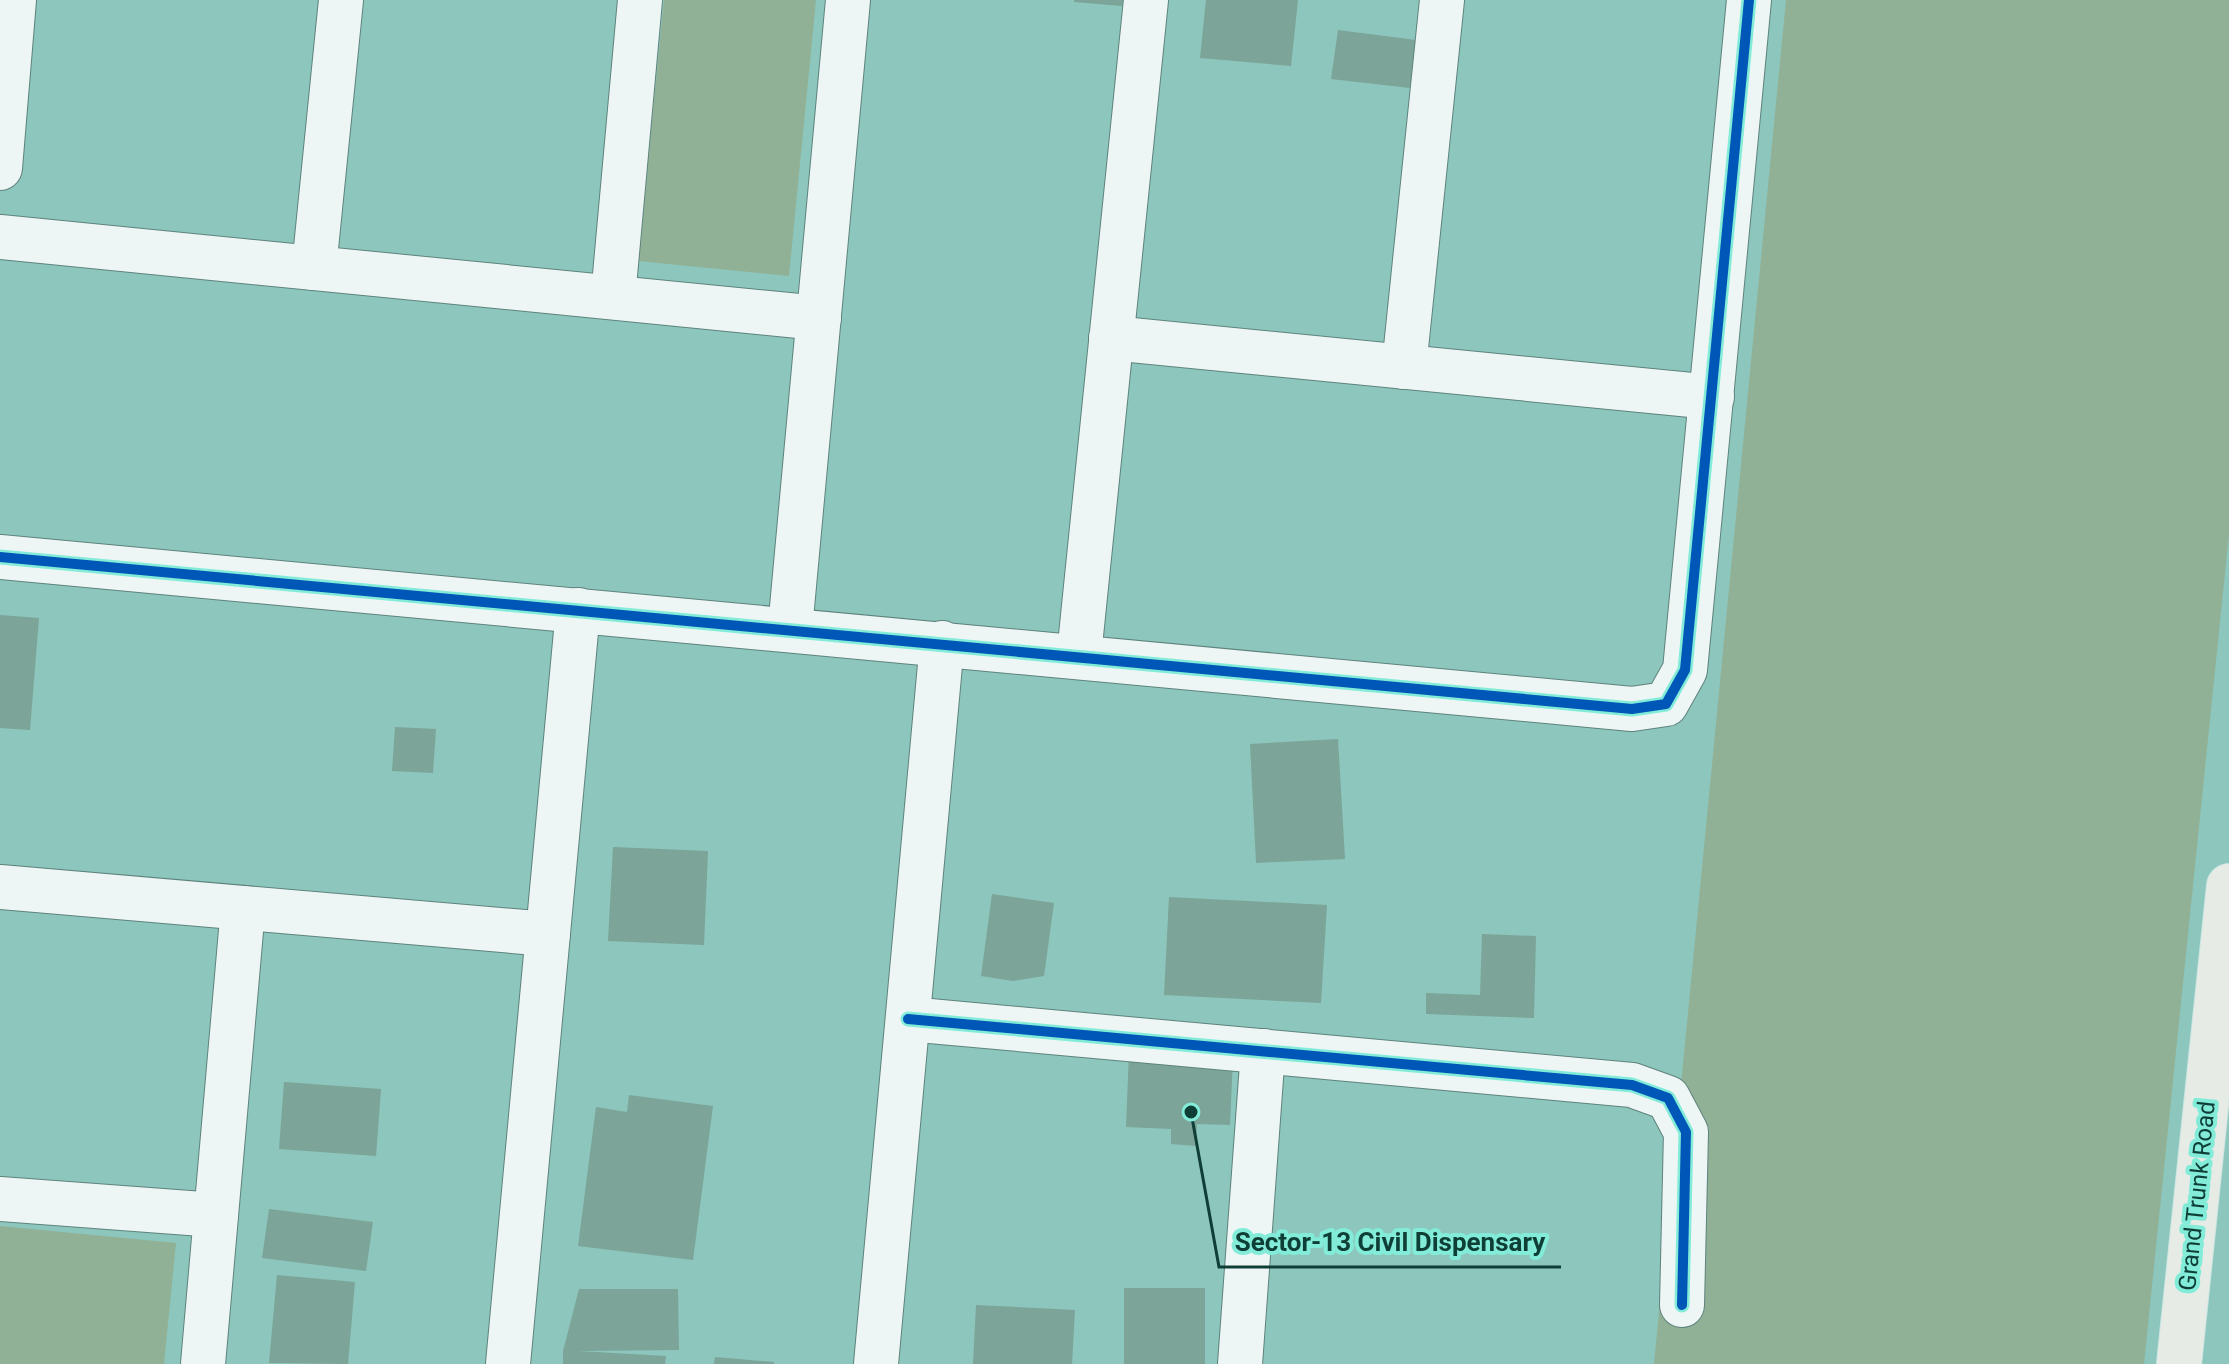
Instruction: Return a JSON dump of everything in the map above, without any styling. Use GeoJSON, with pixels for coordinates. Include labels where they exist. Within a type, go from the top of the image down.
{"type":"FeatureCollection","features":[{"type":"Feature","properties":{"kind":"main road","name":"Grand Trunk Road"},"geometry":{"type":"LineString","coordinates":[[2179,1364],[2229,886]]}},
{"type":"Feature","properties":{"kind":"street"},"geometry":{"type":"LineString","coordinates":[[0,168],[14,0]]}},
{"type":"Feature","properties":{"kind":"street"},"geometry":{"type":"LineString","coordinates":[[314,268],[341,0]]}},
{"type":"Feature","properties":{"kind":"street"},"geometry":{"type":"LineString","coordinates":[[613,297],[640,0]]}},
{"type":"Feature","properties":{"kind":"street"},"geometry":{"type":"LineString","coordinates":[[790,629],[848,0]]}},
{"type":"Feature","properties":{"kind":"street"},"geometry":{"type":"LineString","coordinates":[[1079,655],[1146,0]]}},
{"type":"Feature","properties":{"kind":"street"},"geometry":{"type":"LineString","coordinates":[[1404,367],[1442,0]]}},
{"type":"Feature","properties":{"kind":"street"},"geometry":{"type":"LineString","coordinates":[[0,557],[1079,655],[1632,709],[1666,704],[1685,670],[1749,0]]}},
{"type":"Feature","properties":{"kind":"street"},"geometry":{"type":"LineString","coordinates":[[0,237],[819,318]]}},
{"type":"Feature","properties":{"kind":"street"},"geometry":{"type":"LineString","coordinates":[[1111,338],[1712,397]]}},
{"type":"Feature","properties":{"kind":"street"},"geometry":{"type":"LineString","coordinates":[[508,1364],[578,610]]}},
{"type":"Feature","properties":{"kind":"street"},"geometry":{"type":"LineString","coordinates":[[876,1364],[942,643]]}},
{"type":"Feature","properties":{"kind":"street"},"geometry":{"type":"LineString","coordinates":[[0,887],[548,934]]}},
{"type":"Feature","properties":{"kind":"street"},"geometry":{"type":"LineString","coordinates":[[203,1364],[243,908]]}},
{"type":"Feature","properties":{"kind":"street"},"geometry":{"type":"LineString","coordinates":[[908,1019],[1632,1085],[1668,1098],[1686,1132],[1682,1305]]}},
{"type":"Feature","properties":{"kind":"street"},"geometry":{"type":"LineString","coordinates":[[1240,1364],[1263,1051]]}},
{"type":"Feature","properties":{"kind":"street"},"geometry":{"type":"LineString","coordinates":[[0,1199],[216,1215]]}},
{"type":"Feature","properties":{"kind":"green space"},"geometry":{"type":"Polygon","coordinates":[[[664,0],[816,0],[789,276],[638,261],[664,0]]]}},
{"type":"Feature","properties":{"kind":"green space"},"geometry":{"type":"Polygon","coordinates":[[[1786,0],[2229,0],[2229,534],[2144,1364],[1654,1364],[1786,0]]]}},
{"type":"Feature","properties":{"kind":"green space"},"geometry":{"type":"Polygon","coordinates":[[[0,1226],[176,1243],[164,1364],[0,1364],[0,1226]]]}},
{"type":"Feature","properties":{"kind":"building"},"geometry":{"type":"Polygon","coordinates":[[[1074,0],[1123,0],[1122,6],[1074,0]]]}},
{"type":"Feature","properties":{"kind":"building"},"geometry":{"type":"Polygon","coordinates":[[[1206,0],[1298,0],[1291,66],[1200,58],[1206,0]]]}},
{"type":"Feature","properties":{"kind":"building"},"geometry":{"type":"Polygon","coordinates":[[[1338,30],[1416,40],[1410,88],[1331,79],[1338,30]]]}},
{"type":"Feature","properties":{"kind":"building"},"geometry":{"type":"Polygon","coordinates":[[[0,615],[39,618],[30,730],[0,728],[0,615]]]}},
{"type":"Feature","properties":{"kind":"building"},"geometry":{"type":"Polygon","coordinates":[[[395,727],[436,729],[433,773],[392,771],[395,727]]]}},
{"type":"Feature","properties":{"kind":"building"},"geometry":{"type":"Polygon","coordinates":[[[1338,739],[1345,859],[1256,863],[1250,744],[1338,739]]]}},
{"type":"Feature","properties":{"kind":"building"},"geometry":{"type":"Polygon","coordinates":[[[613,847],[708,851],[704,945],[608,941],[613,847]]]}},
{"type":"Feature","properties":{"kind":"building"},"geometry":{"type":"Polygon","coordinates":[[[992,894],[1054,903],[1044,976],[1013,981],[981,976],[992,894]]]}},
{"type":"Feature","properties":{"kind":"building"},"geometry":{"type":"Polygon","coordinates":[[[1169,897],[1327,905],[1321,1003],[1164,995],[1169,897]]]}},
{"type":"Feature","properties":{"kind":"building"},"geometry":{"type":"Polygon","coordinates":[[[1482,934],[1536,936],[1534,1018],[1426,1014],[1426,993],[1480,995],[1482,934]]]}},
{"type":"Feature","properties":{"kind":"building"},"geometry":{"type":"Polygon","coordinates":[[[1129,1052],[1233,1057],[1230,1125],[1197,1124],[1196,1146],[1171,1144],[1171,1129],[1126,1127],[1129,1052]]]}},
{"type":"Feature","properties":{"kind":"building"},"geometry":{"type":"Polygon","coordinates":[[[284,1082],[381,1089],[376,1156],[279,1149],[284,1082]]]}},
{"type":"Feature","properties":{"kind":"building"},"geometry":{"type":"Polygon","coordinates":[[[629,1095],[713,1106],[693,1260],[578,1246],[596,1107],[627,1112],[629,1095]]]}},
{"type":"Feature","properties":{"kind":"building"},"geometry":{"type":"Polygon","coordinates":[[[269,1209],[373,1222],[366,1271],[262,1258],[269,1209]]]}},
{"type":"Feature","properties":{"kind":"building"},"geometry":{"type":"Polygon","coordinates":[[[277,1275],[355,1282],[348,1364],[269,1363],[277,1275]]]}},
{"type":"Feature","properties":{"kind":"building"},"geometry":{"type":"Polygon","coordinates":[[[1124,1288],[1205,1288],[1205,1364],[1124,1364],[1124,1288]]]}},
{"type":"Feature","properties":{"kind":"building"},"geometry":{"type":"Polygon","coordinates":[[[579,1289],[678,1289],[679,1350],[578,1351],[666,1356],[665,1364],[563,1364],[563,1351],[579,1289]]]}},
{"type":"Feature","properties":{"kind":"building"},"geometry":{"type":"Polygon","coordinates":[[[976,1305],[1075,1310],[1072,1364],[973,1364],[976,1305]]]}},
{"type":"Feature","properties":{"kind":"building"},"geometry":{"type":"Polygon","coordinates":[[[715,1357],[774,1362],[774,1364],[714,1364],[715,1357]]]}},
{"type":"Feature","properties":{"kind":"cycle path"},"geometry":{"type":"LineString","coordinates":[[0,557],[1632,709],[1666,704],[1685,670],[1749,0]]}},
{"type":"Feature","properties":{"kind":"cycle path"},"geometry":{"type":"LineString","coordinates":[[908,1019],[1632,1085],[1668,1098],[1686,1132],[1682,1305]]}},
{"type":"Feature","properties":{"kind":"place","name":"Sector-13 Civil Dispensary"},"geometry":{"type":"Point","coordinates":[1191,1112]}}]}
